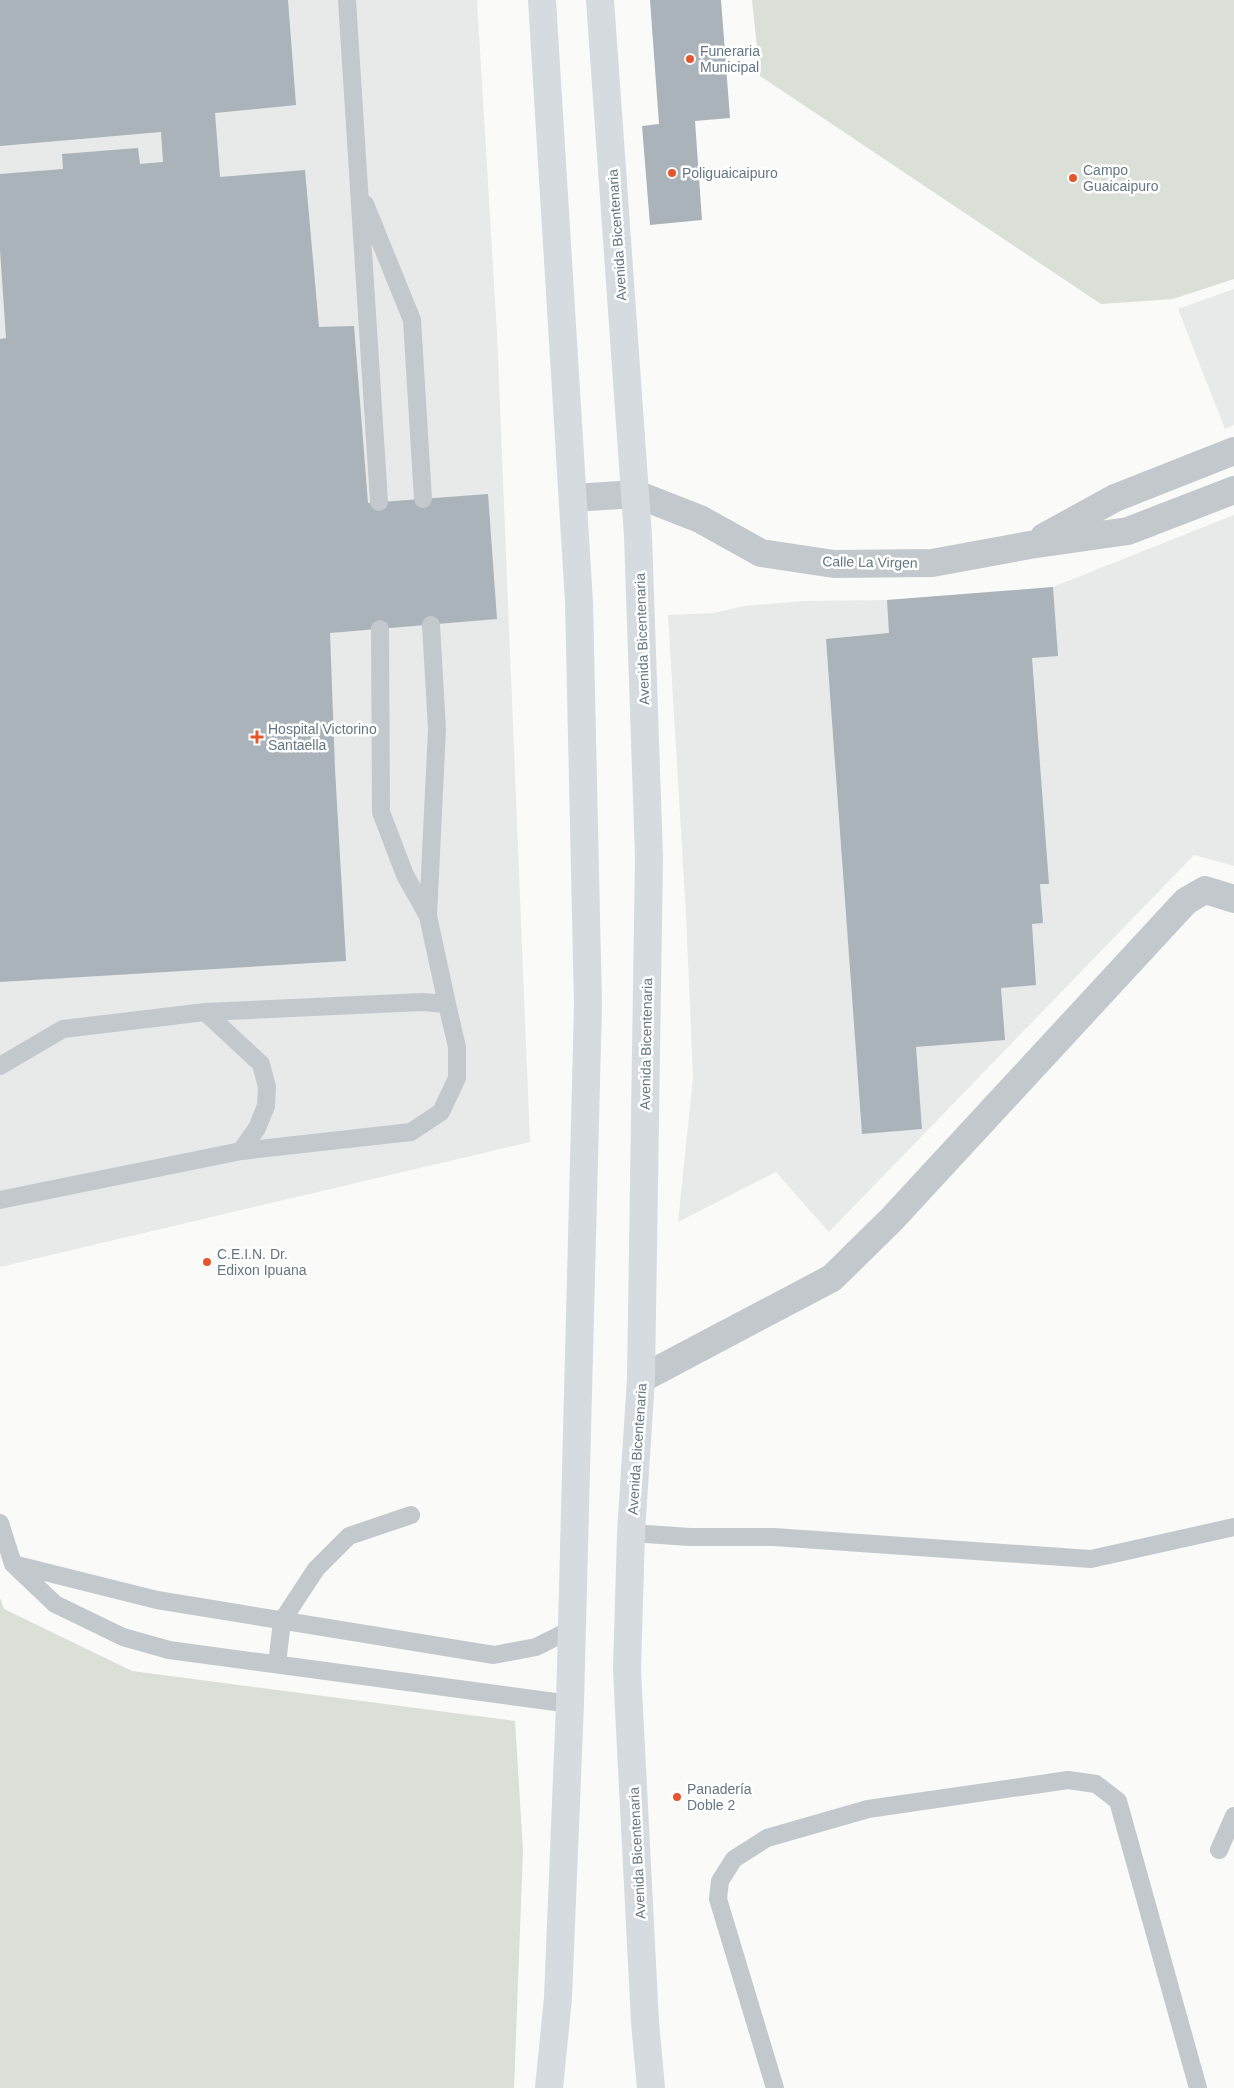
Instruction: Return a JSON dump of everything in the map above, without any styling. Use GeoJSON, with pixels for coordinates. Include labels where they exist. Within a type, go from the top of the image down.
{"type":"FeatureCollection","features":[{"type":"Feature","properties":{"kind":"main road"},"geometry":{"type":"LineString","coordinates":[[542,0],[579,602],[588,1005],[570,1704],[558,1998],[549,2088]]}},
{"type":"Feature","properties":{"kind":"main road","name":"Avenida Bicentenaria"},"geometry":{"type":"LineString","coordinates":[[600,0],[636,494],[643,642],[649,857],[641,1379],[631,1533],[627,1670],[645,2022],[651,2088]]}},
{"type":"Feature","properties":{"kind":"street","name":"Calle La Virgen"},"geometry":{"type":"LineString","coordinates":[[1030,545],[1115,498],[1234,451]]}},
{"type":"Feature","properties":{"kind":"street","name":"Calle La Virgen"},"geometry":{"type":"LineString","coordinates":[[573,498],[636,494],[700,518],[761,553],[834,564],[932,562],[1128,531],[1234,490]]}},
{"type":"Feature","properties":{"kind":"street"},"geometry":{"type":"LineString","coordinates":[[641,1379],[832,1278],[892,1218],[1186,901],[1205,890],[1234,899]]}},
{"type":"Feature","properties":{"kind":"lane"},"geometry":{"type":"LineString","coordinates":[[347,0],[378,502]]}},
{"type":"Feature","properties":{"kind":"lane"},"geometry":{"type":"LineString","coordinates":[[359,190],[412,320],[423,499]]}},
{"type":"Feature","properties":{"kind":"lane"},"geometry":{"type":"LineString","coordinates":[[0,1200],[241,1151],[411,1132],[441,1112],[457,1078],[457,1046],[428,916],[437,729],[431,625]]}},
{"type":"Feature","properties":{"kind":"lane"},"geometry":{"type":"LineString","coordinates":[[380,629],[381,812],[405,875],[428,916]]}},
{"type":"Feature","properties":{"kind":"lane"},"geometry":{"type":"LineString","coordinates":[[0,1066],[63,1029],[205,1012],[422,1002],[448,1004]]}},
{"type":"Feature","properties":{"kind":"lane"},"geometry":{"type":"LineString","coordinates":[[205,1012],[261,1064],[267,1087],[266,1106],[258,1128],[241,1151]]}},
{"type":"Feature","properties":{"kind":"lane"},"geometry":{"type":"LineString","coordinates":[[277,1664],[282,1621],[316,1569],[349,1536],[411,1515]]}},
{"type":"Feature","properties":{"kind":"lane"},"geometry":{"type":"LineString","coordinates":[[0,1523],[13,1564],[56,1604],[123,1637],[169,1650],[570,1704]]}},
{"type":"Feature","properties":{"kind":"lane"},"geometry":{"type":"LineString","coordinates":[[631,1533],[690,1537],[774,1537],[1091,1559],[1234,1527]]}},
{"type":"Feature","properties":{"kind":"lane"},"geometry":{"type":"LineString","coordinates":[[13,1564],[157,1600],[494,1655],[536,1647],[572,1629]]}},
{"type":"Feature","properties":{"kind":"lane"},"geometry":{"type":"LineString","coordinates":[[775,2088],[718,1899],[720,1881],[734,1859],[767,1838],[868,1809],[1068,1780],[1096,1784],[1118,1801],[1198,2088]]}},
{"type":"Feature","properties":{"kind":"lane"},"geometry":{"type":"LineString","coordinates":[[1219,1850],[1234,1816]]}},
{"type":"Feature","properties":{"kind":"shaded area","name":"Hospital Victorino Santaella"},"geometry":{"type":"Polygon","coordinates":[[[0,0],[477,0],[497,333],[530,1142],[0,1267],[0,0]]]}},
{"type":"Feature","properties":{"kind":"shaded area","name":"Campo Guaicaipuro"},"geometry":{"type":"Polygon","coordinates":[[[752,0],[1234,0],[1234,279],[1173,299],[1101,304],[760,76],[752,0]]]}},
{"type":"Feature","properties":{"kind":"shaded area"},"geometry":{"type":"Polygon","coordinates":[[[1234,289],[1234,425],[1225,429],[1178,309],[1234,289]]]}},
{"type":"Feature","properties":{"kind":"shaded area"},"geometry":{"type":"Polygon","coordinates":[[[1234,515],[1234,866],[1194,855],[829,1232],[776,1172],[678,1222],[693,1078],[686,914],[668,615],[714,613],[744,606],[804,601],[887,600],[1053,587],[1234,515]]]}},
{"type":"Feature","properties":{"kind":"shaded area"},"geometry":{"type":"Polygon","coordinates":[[[0,1598],[4,1609],[132,1671],[515,1721],[523,1850],[514,2088],[0,2088],[0,1598]]]}},
{"type":"Feature","properties":{"kind":"building"},"geometry":{"type":"Polygon","coordinates":[[[0,0],[288,0],[296,105],[215,113],[220,177],[305,170],[319,327],[354,326],[368,503],[488,494],[497,619],[330,633],[335,769],[346,961],[0,982],[0,339],[6,338],[0,250],[0,174],[63,169],[62,154],[138,148],[140,164],[163,162],[161,132],[0,146],[0,0]]]}},
{"type":"Feature","properties":{"kind":"building","name":"Funeraria Municipal"},"geometry":{"type":"Polygon","coordinates":[[[650,0],[721,0],[730,118],[695,121],[702,220],[650,225],[642,126],[659,124],[650,0]]]}},
{"type":"Feature","properties":{"kind":"building"},"geometry":{"type":"Polygon","coordinates":[[[1053,587],[1058,656],[1032,658],[1049,884],[1040,884],[1043,923],[1032,924],[1036,985],[1001,988],[1005,1040],[916,1047],[922,1129],[862,1134],[826,639],[889,633],[887,600],[1053,587]]]}},
{"type":"Feature","properties":{"kind":"place","name":"Funeraria Municipal"},"geometry":{"type":"Point","coordinates":[690,59]}},
{"type":"Feature","properties":{"kind":"place","name":"Poliguaicaipuro"},"geometry":{"type":"Point","coordinates":[672,173]}},
{"type":"Feature","properties":{"kind":"place","name":"Campo Guaicaipuro"},"geometry":{"type":"Point","coordinates":[1073,178]}},
{"type":"Feature","properties":{"kind":"place","name":"Hospital Victorino Santaella"},"geometry":{"type":"Point","coordinates":[257,737]}},
{"type":"Feature","properties":{"kind":"place","name":"C.E.I.N. Dr. Edixon Ipuana"},"geometry":{"type":"Point","coordinates":[207,1262]}},
{"type":"Feature","properties":{"kind":"place","name":"Panadería Doble 2"},"geometry":{"type":"Point","coordinates":[677,1797]}}]}
